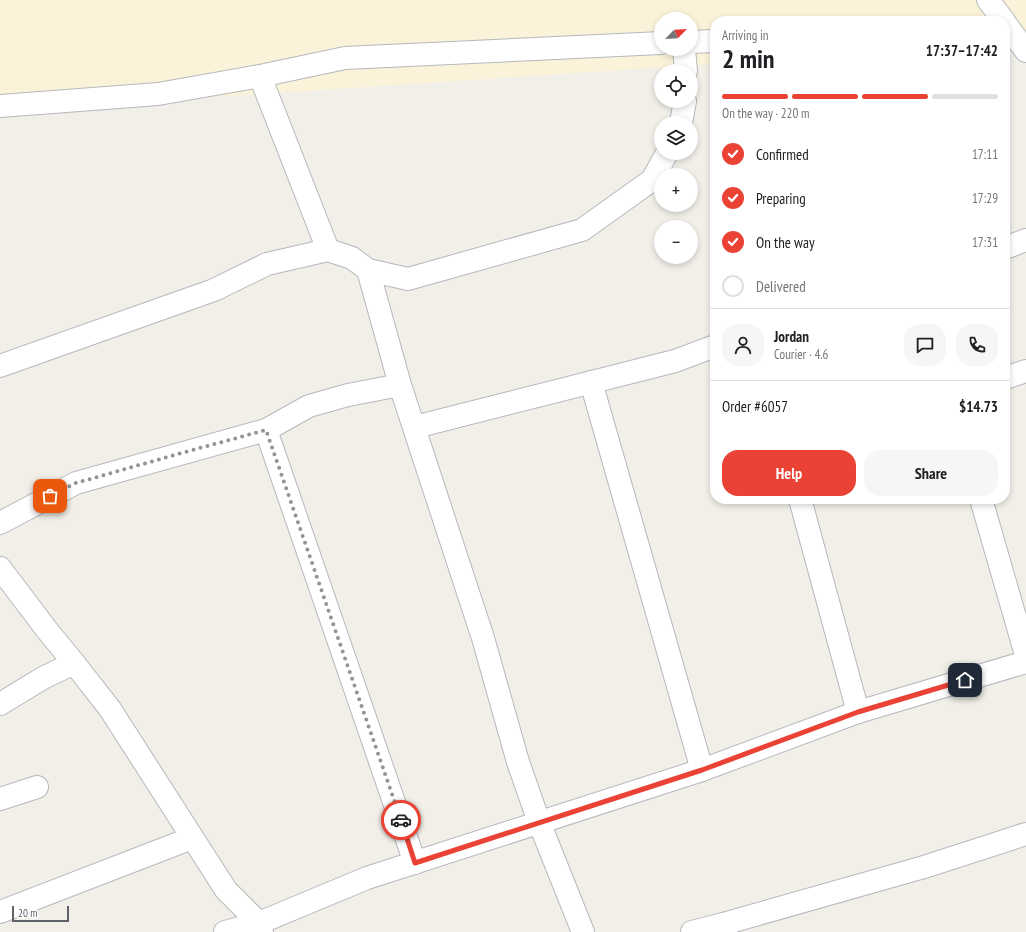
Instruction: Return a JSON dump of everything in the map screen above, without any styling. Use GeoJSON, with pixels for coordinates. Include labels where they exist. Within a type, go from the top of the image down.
{"type":"FeatureCollection","features":[{"type":"Feature","properties":{"kind":"street"},"geometry":{"type":"LineString","coordinates":[[988,0],[999,16]]}},
{"type":"Feature","properties":{"kind":"street"},"geometry":{"type":"LineString","coordinates":[[1010,30],[1026,51]]}},
{"type":"Feature","properties":{"kind":"street"},"geometry":{"type":"LineString","coordinates":[[698,41],[710,40]]}},
{"type":"Feature","properties":{"kind":"street"},"geometry":{"type":"LineString","coordinates":[[0,106],[158,94],[260,76],[345,58],[654,43]]}},
{"type":"Feature","properties":{"kind":"street"},"geometry":{"type":"LineString","coordinates":[[260,76],[328,250]]}},
{"type":"Feature","properties":{"kind":"street"},"geometry":{"type":"LineString","coordinates":[[0,366],[214,290],[267,264],[328,250],[352,258],[368,270],[408,279],[582,230],[652,180],[663,160]]}},
{"type":"Feature","properties":{"kind":"street"},"geometry":{"type":"LineString","coordinates":[[1010,246],[1026,240]]}},
{"type":"Feature","properties":{"kind":"street"},"geometry":{"type":"LineString","coordinates":[[368,270],[400,385],[483,638],[518,762],[539,822],[583,932]]}},
{"type":"Feature","properties":{"kind":"street"},"geometry":{"type":"LineString","coordinates":[[415,427],[675,361],[710,348]]}},
{"type":"Feature","properties":{"kind":"street"},"geometry":{"type":"LineString","coordinates":[[1010,376],[1026,371]]}},
{"type":"Feature","properties":{"kind":"street"},"geometry":{"type":"LineString","coordinates":[[591,382],[702,770]]}},
{"type":"Feature","properties":{"kind":"street"},"geometry":{"type":"LineString","coordinates":[[0,523],[76,483],[266,430],[309,406],[348,395],[400,385]]}},
{"type":"Feature","properties":{"kind":"street"},"geometry":{"type":"LineString","coordinates":[[266,430],[415,863]]}},
{"type":"Feature","properties":{"kind":"street"},"geometry":{"type":"LineString","coordinates":[[801,504],[858,712]]}},
{"type":"Feature","properties":{"kind":"street"},"geometry":{"type":"LineString","coordinates":[[982,504],[1026,655]]}},
{"type":"Feature","properties":{"kind":"street"},"geometry":{"type":"LineString","coordinates":[[0,568],[110,709],[226,890],[260,928]]}},
{"type":"Feature","properties":{"kind":"street"},"geometry":{"type":"LineString","coordinates":[[224,932],[260,928],[367,878],[702,770],[858,712],[1026,662]]}},
{"type":"Feature","properties":{"kind":"street"},"geometry":{"type":"LineString","coordinates":[[0,704],[43,678],[74,663]]}},
{"type":"Feature","properties":{"kind":"street"},"geometry":{"type":"LineString","coordinates":[[0,799],[37,787]]}},
{"type":"Feature","properties":{"kind":"street"},"geometry":{"type":"LineString","coordinates":[[692,932],[724,928],[1026,834]]}},
{"type":"Feature","properties":{"kind":"street"},"geometry":{"type":"LineString","coordinates":[[1,908],[192,838]]}},
{"type":"Feature","properties":{"kind":"sand"},"geometry":{"type":"Polygon","coordinates":[[[0,0],[1026,0],[1026,45],[1010,45],[1010,16],[710,16],[710,64],[654,64],[654,68],[0,111],[0,0]]]}},
{"type":"Feature","properties":{"kind":"way so far"},"geometry":{"type":"LineString","coordinates":[[50,496],[76,483],[266,430],[401,820]]}},
{"type":"Feature","properties":{"kind":"route"},"geometry":{"type":"LineString","coordinates":[[401,820],[415,863],[702,770],[858,712],[965,680]]}}]}
